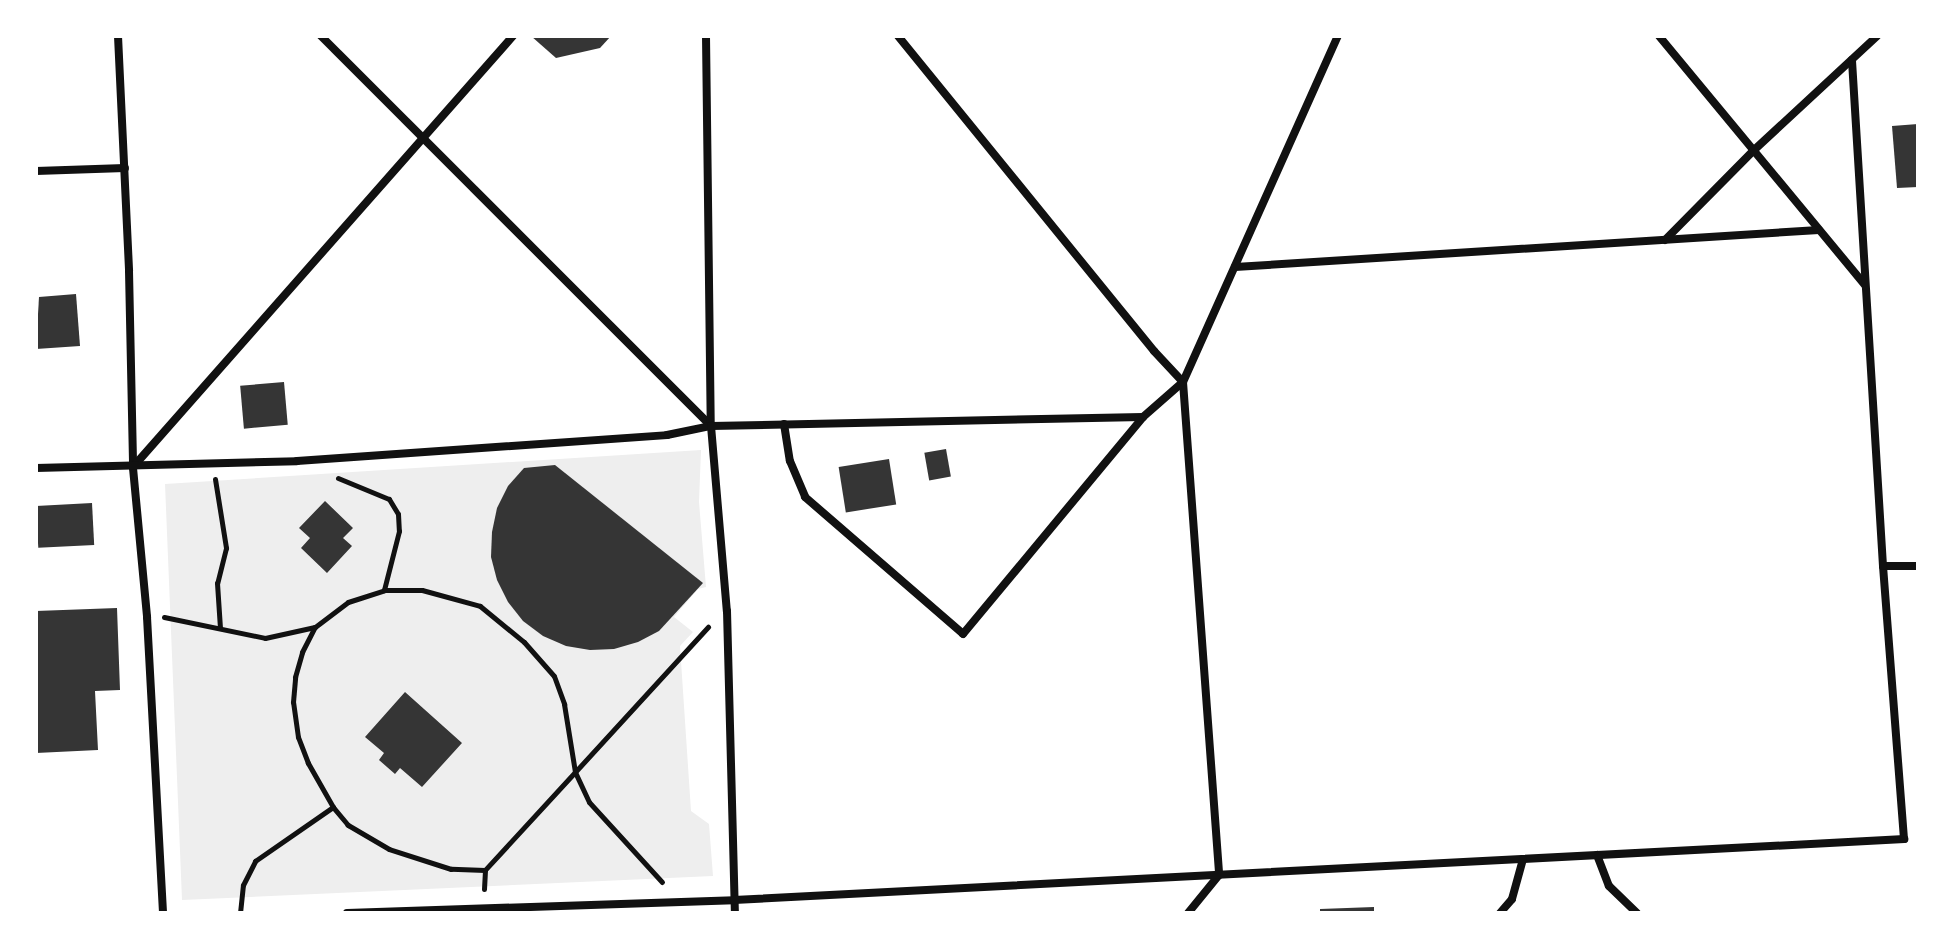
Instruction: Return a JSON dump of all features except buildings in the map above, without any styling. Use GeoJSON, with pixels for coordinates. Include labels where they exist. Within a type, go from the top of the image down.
{"type":"FeatureCollection","features":[{"type":"Feature","properties":{"kind":"street"},"geometry":{"type":"LineString","coordinates":[[118,36],[125,168],[133,468],[147,617],[163,913]]}},
{"type":"Feature","properties":{"kind":"street"},"geometry":{"type":"LineString","coordinates":[[321,36],[711,426]]}},
{"type":"Feature","properties":{"kind":"street"},"geometry":{"type":"LineString","coordinates":[[133,468],[513,36]]}},
{"type":"Feature","properties":{"kind":"street"},"geometry":{"type":"LineString","coordinates":[[706,36],[711,426],[727,611],[735,913]]}},
{"type":"Feature","properties":{"kind":"street"},"geometry":{"type":"LineString","coordinates":[[898,36],[1154,351],[1183,382],[1219,875],[1188,913]]}},
{"type":"Feature","properties":{"kind":"street"},"geometry":{"type":"LineString","coordinates":[[784,424],[790,461],[805,497],[963,634],[1143,417],[1183,382],[1338,36]]}},
{"type":"Feature","properties":{"kind":"street"},"geometry":{"type":"LineString","coordinates":[[1659,36],[1866,285]]}},
{"type":"Feature","properties":{"kind":"street"},"geometry":{"type":"LineString","coordinates":[[1664,240],[1753,151],[1877,36]]}},
{"type":"Feature","properties":{"kind":"street"},"geometry":{"type":"LineString","coordinates":[[347,913],[734,900],[1904,839],[1883,566],[1852,60]]}},
{"type":"Feature","properties":{"kind":"street"},"geometry":{"type":"LineString","coordinates":[[36,171],[125,168]]}},
{"type":"Feature","properties":{"kind":"street"},"geometry":{"type":"LineString","coordinates":[[1235,267],[1819,230]]}},
{"type":"Feature","properties":{"kind":"street"},"geometry":{"type":"LineString","coordinates":[[36,468],[133,468],[297,461],[652,436],[711,426],[1143,417]]}},
{"type":"Feature","properties":{"kind":"street"},"geometry":{"type":"LineString","coordinates":[[1883,566],[1918,566]]}},
{"type":"Feature","properties":{"kind":"street"},"geometry":{"type":"LineString","coordinates":[[1597,855],[1609,886],[1637,913]]}},
{"type":"Feature","properties":{"kind":"street"},"geometry":{"type":"LineString","coordinates":[[1500,913],[1512,899],[1523,859]]}},
{"type":"Feature","properties":{"kind":"path"},"geometry":{"type":"LineString","coordinates":[[214,463],[226,548],[217,583],[220,628]]}},
{"type":"Feature","properties":{"kind":"path"},"geometry":{"type":"LineString","coordinates":[[336,478],[389,499],[398,514],[399,531],[384,590]]}},
{"type":"Feature","properties":{"kind":"path"},"geometry":{"type":"LineString","coordinates":[[192,621],[265,638],[315,627],[348,602],[384,590],[422,590],[480,606],[524,642],[554,676],[564,704],[575,772],[589,802],[677,902]]}},
{"type":"Feature","properties":{"kind":"path"},"geometry":{"type":"LineString","coordinates":[[315,627],[302,652],[293,702],[298,737],[308,763],[333,807],[348,825],[389,849],[451,869],[485,870],[727,611]]}},
{"type":"Feature","properties":{"kind":"path"},"geometry":{"type":"LineString","coordinates":[[240,913],[243,885],[255,861],[333,807]]}},
{"type":"Feature","properties":{"kind":"shaded area"},"geometry":{"type":"Polygon","coordinates":[[[701,450],[699,502],[706,587],[698,589],[674,617],[693,632],[680,646],[691,811],[709,824],[713,876],[182,900],[165,484],[701,450]]]}}]}
